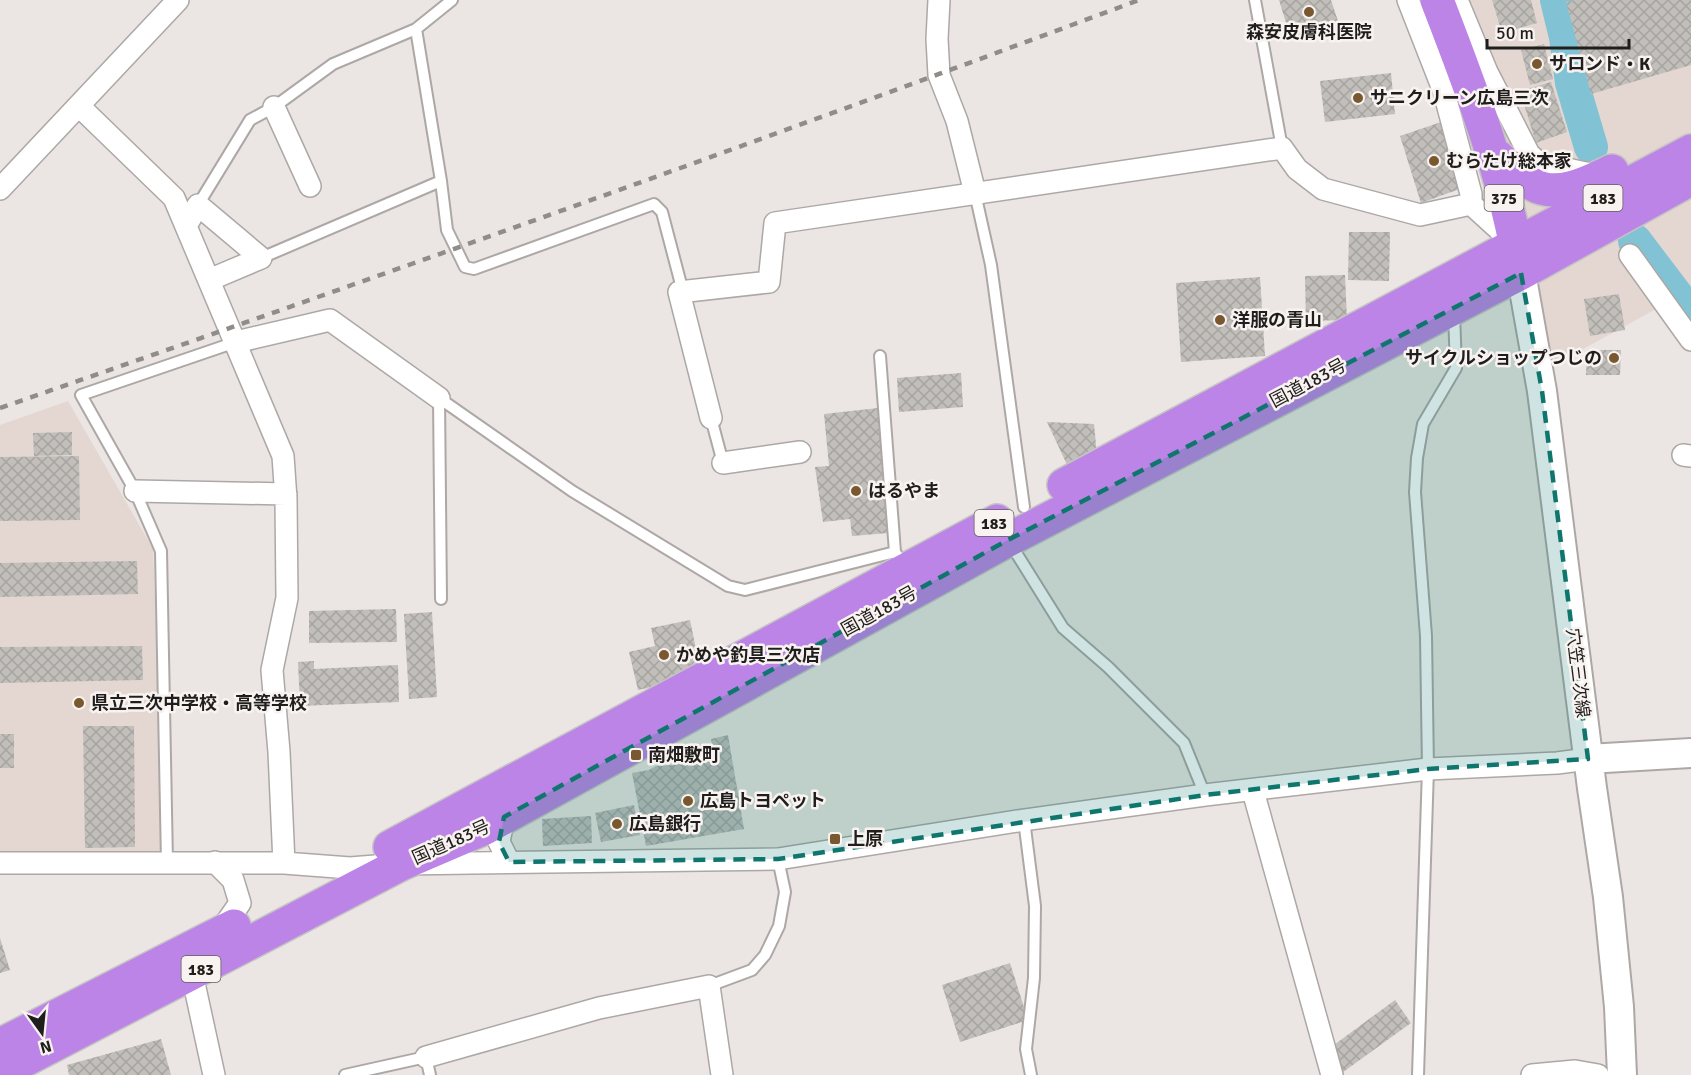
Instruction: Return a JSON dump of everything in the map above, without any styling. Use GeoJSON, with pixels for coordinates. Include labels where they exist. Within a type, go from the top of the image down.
{"type":"FeatureCollection","features":[{"type":"Feature","properties":{"kind":"highway","name":"375"},"geometry":{"type":"LineString","coordinates":[[1437,0],[1492,152],[1518,259]]}},
{"type":"Feature","properties":{"kind":"highway"},"geometry":{"type":"LineString","coordinates":[[1492,152],[1534,185],[1554,189],[1576,188],[1624,164],[1691,151]]}},
{"type":"Feature","properties":{"kind":"highway","name":"国道183号"},"geometry":{"type":"LineString","coordinates":[[0,1045],[472,804],[901,560],[1010,523],[1453,307],[1518,259],[1691,151]]}},
{"type":"Feature","properties":{"kind":"highway","name":"国道183号"},"geometry":{"type":"LineString","coordinates":[[0,1073],[401,864],[485,828],[1010,523],[1518,259],[1691,179]]}},
{"type":"Feature","properties":{"kind":"main road","name":"穴笠三次線"},"geometry":{"type":"LineString","coordinates":[[1518,259],[1542,391],[1588,759],[1608,897],[1617,985],[1622,1075]]}},
{"type":"Feature","properties":{"kind":"main road"},"geometry":{"type":"LineString","coordinates":[[1588,759],[1691,753]]}},
{"type":"Feature","properties":{"kind":"street"},"geometry":{"type":"LineString","coordinates":[[0,189],[178,0]]}},
{"type":"Feature","properties":{"kind":"street"},"geometry":{"type":"LineString","coordinates":[[939,0],[937,39],[939,75],[957,121],[975,193]]}},
{"type":"Feature","properties":{"kind":"street"},"geometry":{"type":"LineString","coordinates":[[1408,0],[1444,92],[1471,194],[1471,204],[1518,259]]}},
{"type":"Feature","properties":{"kind":"street"},"geometry":{"type":"LineString","coordinates":[[1457,0],[1487,72],[1529,154],[1539,163],[1600,176]]}},
{"type":"Feature","properties":{"kind":"street"},"geometry":{"type":"LineString","coordinates":[[79,106],[174,198],[283,456],[286,494],[286,598],[272,670],[279,752],[284,862]]}},
{"type":"Feature","properties":{"kind":"street"},"geometry":{"type":"LineString","coordinates":[[273,107],[310,186]]}},
{"type":"Feature","properties":{"kind":"street"},"geometry":{"type":"LineString","coordinates":[[711,418],[679,292],[769,282],[775,223],[1282,148],[1297,169],[1323,189],[1420,215],[1471,204]]}},
{"type":"Feature","properties":{"kind":"street"},"geometry":{"type":"LineString","coordinates":[[186,226],[198,205],[261,258],[209,280]]}},
{"type":"Feature","properties":{"kind":"street"},"geometry":{"type":"LineString","coordinates":[[1630,255],[1691,340]]}},
{"type":"Feature","properties":{"kind":"street"},"geometry":{"type":"LineString","coordinates":[[236,342],[330,320],[438,398]]}},
{"type":"Feature","properties":{"kind":"street"},"geometry":{"type":"LineString","coordinates":[[723,463],[800,452]]}},
{"type":"Feature","properties":{"kind":"street"},"geometry":{"type":"LineString","coordinates":[[135,492],[286,494]]}},
{"type":"Feature","properties":{"kind":"street"},"geometry":{"type":"LineString","coordinates":[[0,863],[284,862],[350,868],[401,864],[778,859],[1024,820],[1205,795],[1428,769],[1557,763],[1588,759]]}},
{"type":"Feature","properties":{"kind":"street"},"geometry":{"type":"LineString","coordinates":[[1253,791],[1332,1075]]}},
{"type":"Feature","properties":{"kind":"street"},"geometry":{"type":"LineString","coordinates":[[504,817],[499,842],[509,862]]}},
{"type":"Feature","properties":{"kind":"street"},"geometry":{"type":"LineString","coordinates":[[215,862],[233,880],[240,903],[219,934]]}},
{"type":"Feature","properties":{"kind":"street"},"geometry":{"type":"LineString","coordinates":[[192,974],[214,1075]]}},
{"type":"Feature","properties":{"kind":"street"},"geometry":{"type":"LineString","coordinates":[[428,1066],[599,1008],[709,986],[722,1075]]}},
{"type":"Feature","properties":{"kind":"street"},"geometry":{"type":"LineString","coordinates":[[1532,1075],[1575,1073],[1598,1075]]}},
{"type":"Feature","properties":{"kind":"lane"},"geometry":{"type":"LineString","coordinates":[[198,205],[250,120],[273,107],[333,64],[416,29],[452,0]]}},
{"type":"Feature","properties":{"kind":"lane"},"geometry":{"type":"LineString","coordinates":[[1255,0],[1282,148]]}},
{"type":"Feature","properties":{"kind":"lane"},"geometry":{"type":"LineString","coordinates":[[416,29],[447,230],[465,267],[474,269],[654,204],[662,212],[683,292]]}},
{"type":"Feature","properties":{"kind":"lane"},"geometry":{"type":"LineString","coordinates":[[261,258],[441,181]]}},
{"type":"Feature","properties":{"kind":"lane"},"geometry":{"type":"LineString","coordinates":[[975,193],[991,265],[1010,523],[1063,628],[1108,667],[1184,743],[1205,795]]}},
{"type":"Feature","properties":{"kind":"lane"},"geometry":{"type":"LineString","coordinates":[[1418,1075],[1428,769],[1426,636],[1416,481],[1423,424],[1456,368],[1453,307]]}},
{"type":"Feature","properties":{"kind":"lane"},"geometry":{"type":"LineString","coordinates":[[168,862],[161,551],[135,492],[81,395],[236,342]]}},
{"type":"Feature","properties":{"kind":"lane"},"geometry":{"type":"LineString","coordinates":[[438,398],[572,491],[728,586],[746,590],[901,560],[880,356]]}},
{"type":"Feature","properties":{"kind":"lane"},"geometry":{"type":"LineString","coordinates":[[438,398],[441,599]]}},
{"type":"Feature","properties":{"kind":"lane"},"geometry":{"type":"LineString","coordinates":[[711,418],[723,463]]}},
{"type":"Feature","properties":{"kind":"lane"},"geometry":{"type":"LineString","coordinates":[[1024,820],[1035,906],[1034,978],[1026,1049],[1031,1075]]}},
{"type":"Feature","properties":{"kind":"lane"},"geometry":{"type":"LineString","coordinates":[[709,986],[752,970],[765,955],[779,926],[784,892],[778,859]]}},
{"type":"Feature","properties":{"kind":"lane"},"geometry":{"type":"LineString","coordinates":[[345,1075],[428,1066]]}},
{"type":"Feature","properties":{"kind":"highlighted area"},"geometry":{"type":"Polygon","coordinates":[[[1521,273],[1542,391],[1588,759],[1428,769],[1205,795],[778,859],[509,862],[499,842],[504,817],[1008,540],[1521,273]]]}},
{"type":"Feature","properties":{"kind":"shaded area"},"geometry":{"type":"Polygon","coordinates":[[[1448,0],[1691,0],[1691,290],[1541,372],[1448,0]]]}},
{"type":"Feature","properties":{"kind":"shaded area","name":"県立三次中学校・高等学校"},"geometry":{"type":"Polygon","coordinates":[[[68,401],[153,549],[165,859],[0,857],[0,425],[68,401]]]}},
{"type":"Feature","properties":{"kind":"building","name":"森安皮膚科医院"},"geometry":{"type":"Polygon","coordinates":[[[1279,0],[1331,0],[1339,24],[1291,39],[1279,0]]]}},
{"type":"Feature","properties":{"kind":"building"},"geometry":{"type":"Polygon","coordinates":[[[1492,0],[1531,0],[1537,23],[1502,33],[1492,0]]]}},
{"type":"Feature","properties":{"kind":"building"},"geometry":{"type":"Polygon","coordinates":[[[1576,0],[1691,0],[1691,65],[1591,94],[1566,2],[1576,0]]]}},
{"type":"Feature","properties":{"kind":"building","name":"サロンド・K"},"geometry":{"type":"Polygon","coordinates":[[[1544,44],[1553,79],[1530,85],[1521,50],[1544,44]]]}},
{"type":"Feature","properties":{"kind":"building","name":"サニクリーン広島三次"},"geometry":{"type":"Polygon","coordinates":[[[1391,73],[1395,114],[1325,122],[1320,81],[1391,73]]]}},
{"type":"Feature","properties":{"kind":"building"},"geometry":{"type":"Polygon","coordinates":[[[1551,82],[1567,132],[1536,143],[1520,91],[1551,82]]]}},
{"type":"Feature","properties":{"kind":"building","name":"むらたけ総本家"},"geometry":{"type":"Polygon","coordinates":[[[1444,121],[1468,186],[1421,203],[1400,136],[1444,121]]]}},
{"type":"Feature","properties":{"kind":"building"},"geometry":{"type":"Polygon","coordinates":[[[1349,232],[1390,232],[1389,281],[1348,280],[1349,232]]]}},
{"type":"Feature","properties":{"kind":"building"},"geometry":{"type":"Polygon","coordinates":[[[1345,275],[1347,320],[1306,321],[1305,276],[1345,275]]]}},
{"type":"Feature","properties":{"kind":"building","name":"洋服の青山"},"geometry":{"type":"Polygon","coordinates":[[[1260,277],[1265,356],[1181,362],[1176,283],[1260,277]]]}},
{"type":"Feature","properties":{"kind":"building"},"geometry":{"type":"Polygon","coordinates":[[[1619,294],[1625,330],[1590,336],[1584,299],[1619,294]]]}},
{"type":"Feature","properties":{"kind":"building"},"geometry":{"type":"Polygon","coordinates":[[[1587,350],[1621,350],[1620,375],[1586,375],[1587,350]]]}},
{"type":"Feature","properties":{"kind":"building"},"geometry":{"type":"Polygon","coordinates":[[[961,373],[963,407],[899,412],[897,378],[961,373]]]}},
{"type":"Feature","properties":{"kind":"building","name":"はるやま"},"geometry":{"type":"Polygon","coordinates":[[[887,407],[896,514],[887,516],[888,533],[852,536],[850,519],[823,522],[815,467],[829,466],[824,414],[887,407]]]}},
{"type":"Feature","properties":{"kind":"building"},"geometry":{"type":"Polygon","coordinates":[[[1047,422],[1094,424],[1097,455],[1069,469],[1047,422]]]}},
{"type":"Feature","properties":{"kind":"building"},"geometry":{"type":"Polygon","coordinates":[[[72,432],[72,455],[34,456],[33,433],[72,432]]]}},
{"type":"Feature","properties":{"kind":"building"},"geometry":{"type":"Polygon","coordinates":[[[79,456],[80,520],[0,521],[0,457],[79,456]]]}},
{"type":"Feature","properties":{"kind":"building"},"geometry":{"type":"Polygon","coordinates":[[[137,561],[138,594],[0,597],[0,563],[137,561]]]}},
{"type":"Feature","properties":{"kind":"building"},"geometry":{"type":"Polygon","coordinates":[[[396,609],[397,642],[309,643],[309,611],[396,609]]]}},
{"type":"Feature","properties":{"kind":"building"},"geometry":{"type":"Polygon","coordinates":[[[432,612],[437,697],[409,699],[404,614],[432,612]]]}},
{"type":"Feature","properties":{"kind":"building","name":"かめや釣具三次店"},"geometry":{"type":"Polygon","coordinates":[[[690,620],[698,659],[675,682],[638,690],[629,652],[655,646],[651,628],[690,620]]]}},
{"type":"Feature","properties":{"kind":"building"},"geometry":{"type":"Polygon","coordinates":[[[142,646],[143,680],[0,683],[0,647],[142,646]]]}},
{"type":"Feature","properties":{"kind":"building"},"geometry":{"type":"Polygon","coordinates":[[[314,661],[314,669],[398,665],[399,702],[300,706],[298,662],[314,661]]]}},
{"type":"Feature","properties":{"kind":"building"},"geometry":{"type":"Polygon","coordinates":[[[83,726],[134,726],[135,847],[85,848],[83,726]]]}},
{"type":"Feature","properties":{"kind":"building"},"geometry":{"type":"Polygon","coordinates":[[[0,734],[14,734],[14,768],[0,768],[0,734]]]}},
{"type":"Feature","properties":{"kind":"building","name":"広島トヨペット"},"geometry":{"type":"Polygon","coordinates":[[[728,735],[744,829],[646,846],[632,773],[649,770],[656,766],[714,757],[711,739],[728,735]]]}},
{"type":"Feature","properties":{"kind":"building","name":"広島銀行"},"geometry":{"type":"Polygon","coordinates":[[[634,805],[640,835],[601,842],[595,813],[634,805]]]}},
{"type":"Feature","properties":{"kind":"building"},"geometry":{"type":"Polygon","coordinates":[[[591,816],[592,843],[543,846],[542,819],[591,816]]]}},
{"type":"Feature","properties":{"kind":"building"},"geometry":{"type":"Polygon","coordinates":[[[0,938],[10,970],[0,973],[0,938]]]}},
{"type":"Feature","properties":{"kind":"building"},"geometry":{"type":"Polygon","coordinates":[[[1010,963],[1028,1020],[960,1042],[942,985],[1010,963]]]}},
{"type":"Feature","properties":{"kind":"building"},"geometry":{"type":"Polygon","coordinates":[[[1395,1000],[1411,1023],[1339,1075],[1323,1053],[1395,1000]]]}},
{"type":"Feature","properties":{"kind":"building"},"geometry":{"type":"Polygon","coordinates":[[[161,1039],[171,1075],[69,1075],[67,1065],[161,1039]]]}},
{"type":"Feature","properties":{"kind":"waterway"},"geometry":{"type":"LineString","coordinates":[[1557,0],[1566,37],[1572,83],[1591,147]]}},
{"type":"Feature","properties":{"kind":"waterway"},"geometry":{"type":"LineString","coordinates":[[1635,241],[1691,315]]}},
{"type":"Feature","properties":{"kind":"railway"},"geometry":{"type":"LineString","coordinates":[[0,408],[571,207],[1139,0]]}},
{"type":"Feature","properties":{"kind":"place","name":"森安皮膚科医院"},"geometry":{"type":"Point","coordinates":[1309,12]}},
{"type":"Feature","properties":{"kind":"place","name":"サロンド・K"},"geometry":{"type":"Point","coordinates":[1537,64]}},
{"type":"Feature","properties":{"kind":"place","name":"サニクリーン広島三次"},"geometry":{"type":"Point","coordinates":[1358,98]}},
{"type":"Feature","properties":{"kind":"place","name":"むらたけ総本家"},"geometry":{"type":"Point","coordinates":[1434,161]}},
{"type":"Feature","properties":{"kind":"place","name":"洋服の青山"},"geometry":{"type":"Point","coordinates":[1220,320]}},
{"type":"Feature","properties":{"kind":"place","name":"サイクルショップつじの"},"geometry":{"type":"Point","coordinates":[1614,358]}},
{"type":"Feature","properties":{"kind":"place","name":"はるやま"},"geometry":{"type":"Point","coordinates":[856,491]}},
{"type":"Feature","properties":{"kind":"place","name":"かめや釣具三次店"},"geometry":{"type":"Point","coordinates":[664,655]}},
{"type":"Feature","properties":{"kind":"place","name":"県立三次中学校・高等学校"},"geometry":{"type":"Point","coordinates":[79,703]}},
{"type":"Feature","properties":{"kind":"place","name":"南畑敷町"},"geometry":{"type":"Point","coordinates":[636,755]}},
{"type":"Feature","properties":{"kind":"place","name":"広島トヨペット"},"geometry":{"type":"Point","coordinates":[688,801]}},
{"type":"Feature","properties":{"kind":"place","name":"広島銀行"},"geometry":{"type":"Point","coordinates":[617,824]}},
{"type":"Feature","properties":{"kind":"place","name":"上原"},"geometry":{"type":"Point","coordinates":[835,839]}}]}
